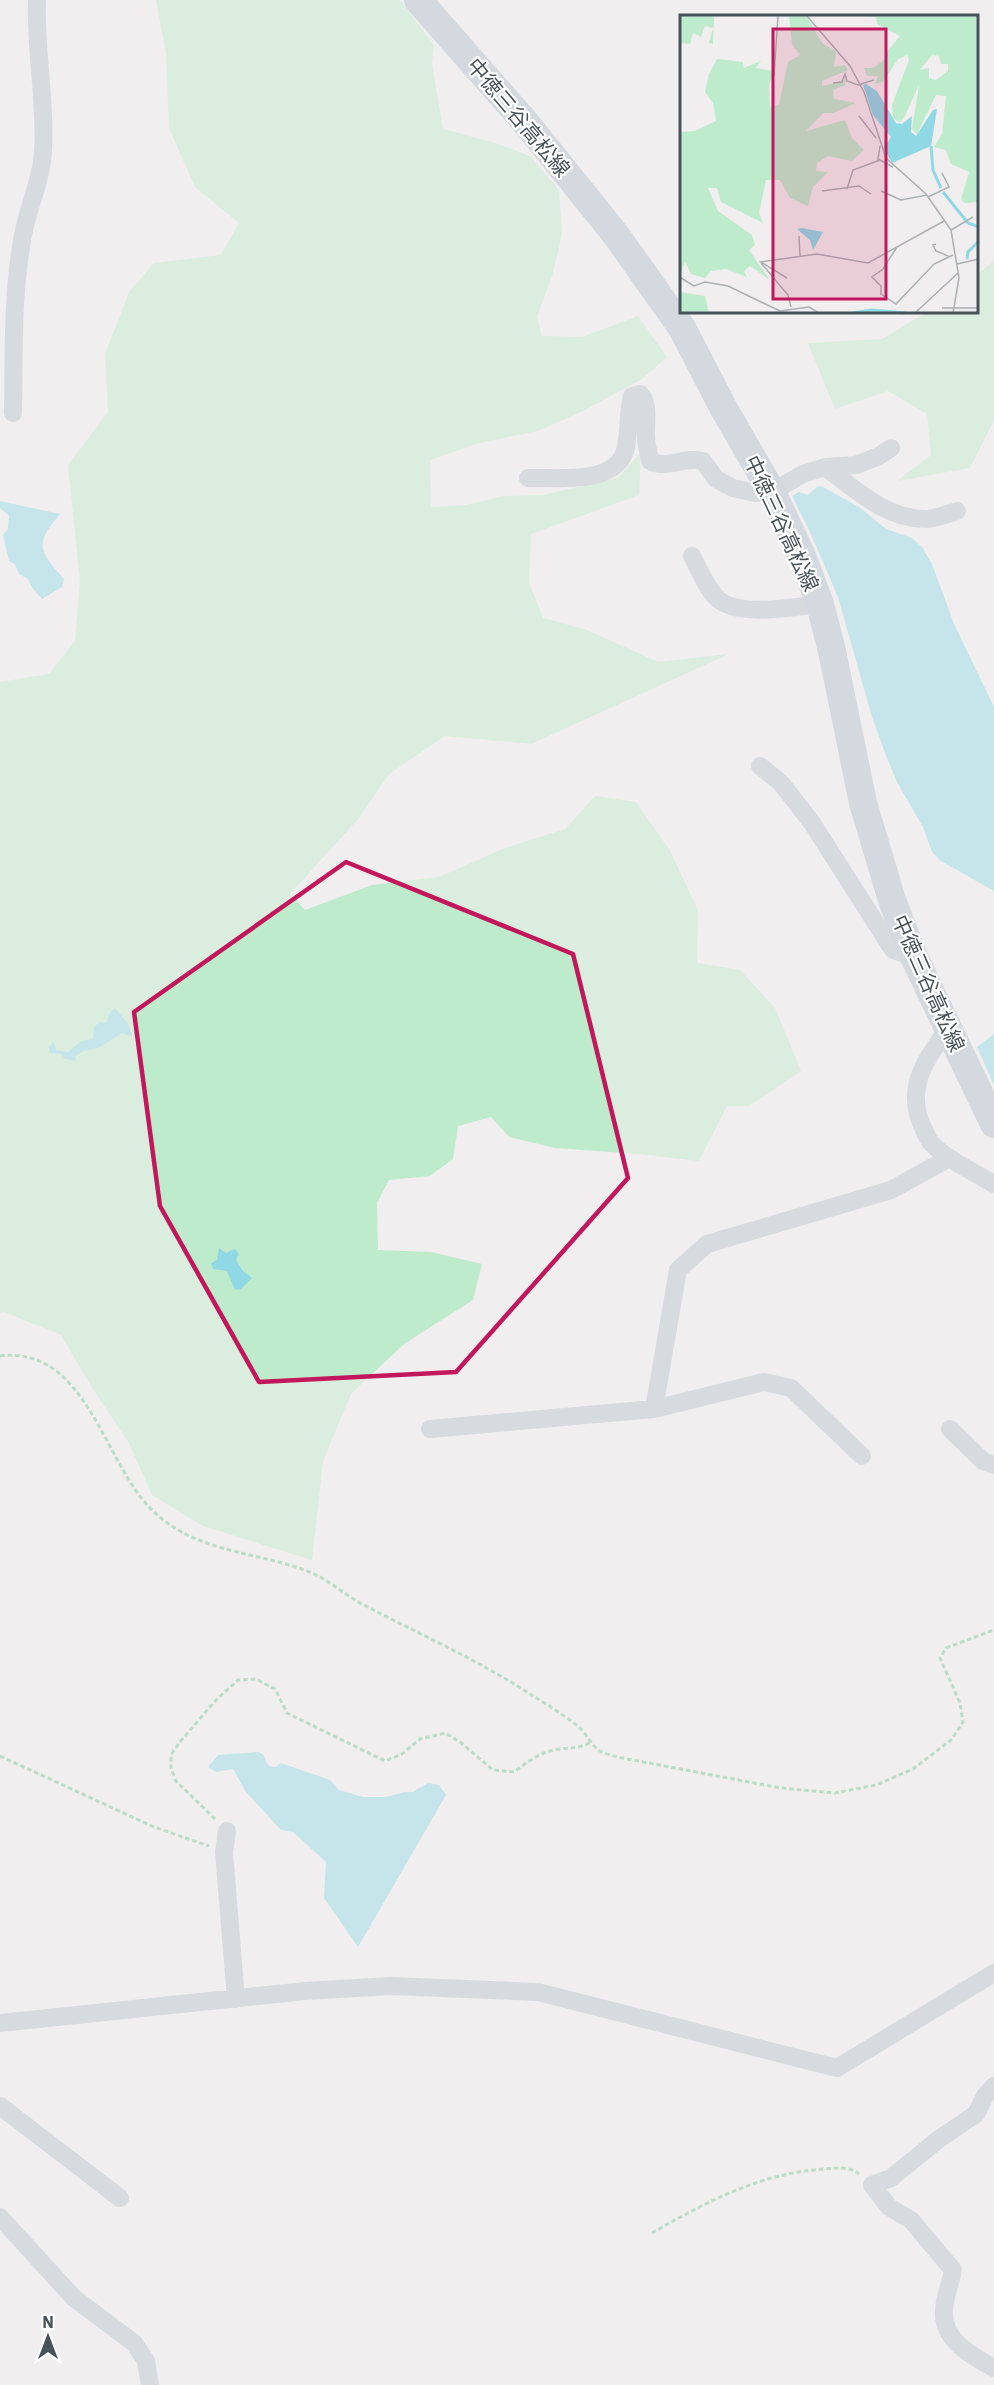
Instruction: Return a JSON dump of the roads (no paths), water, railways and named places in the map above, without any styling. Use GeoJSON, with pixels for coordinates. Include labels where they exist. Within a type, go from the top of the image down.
{"type":"FeatureCollection","features":[{"type":"Feature","properties":{"kind":"main road","name":"中徳三谷高松線"},"geometry":{"type":"LineString","coordinates":[[418,0],[526,123],[616,235],[682,328],[724,409],[772,492],[802,556],[820,604],[863,802],[892,900],[914,957],[994,1124]]}},
{"type":"Feature","properties":{"kind":"street"},"geometry":{"type":"LineString","coordinates":[[13,413],[15,304],[23,235],[43,154],[44,103],[36,25],[37,0]]}},
{"type":"Feature","properties":{"kind":"street"},"geometry":{"type":"LineString","coordinates":[[528,478],[597,476],[610,470],[620,461],[625,448],[632,396],[640,394],[644,397],[646,409],[646,438],[650,461],[662,466],[690,458],[703,461],[716,479],[732,488],[755,493],[772,492],[803,474],[825,467],[856,465],[879,456],[891,448]]}},
{"type":"Feature","properties":{"kind":"street"},"geometry":{"type":"LineString","coordinates":[[825,467],[870,501],[903,517],[927,519],[957,511]]}},
{"type":"Feature","properties":{"kind":"street"},"geometry":{"type":"LineString","coordinates":[[692,556],[718,599],[735,608],[781,609],[820,604]]}},
{"type":"Feature","properties":{"kind":"street"},"geometry":{"type":"LineString","coordinates":[[760,766],[781,783],[812,823],[892,950],[914,957]]}},
{"type":"Feature","properties":{"kind":"street"},"geometry":{"type":"LineString","coordinates":[[949,1027],[927,1059],[915,1088],[917,1114],[931,1143],[949,1158],[994,1184]]}},
{"type":"Feature","properties":{"kind":"street"},"geometry":{"type":"LineString","coordinates":[[654,1408],[678,1270],[706,1244],[891,1190],[949,1158]]}},
{"type":"Feature","properties":{"kind":"street"},"geometry":{"type":"LineString","coordinates":[[430,1429],[654,1408],[764,1382],[790,1388],[862,1456]]}},
{"type":"Feature","properties":{"kind":"street"},"geometry":{"type":"LineString","coordinates":[[950,1429],[983,1461],[994,1465]]}},
{"type":"Feature","properties":{"kind":"street"},"geometry":{"type":"LineString","coordinates":[[227,1831],[224,1852],[236,1999]]}},
{"type":"Feature","properties":{"kind":"street"},"geometry":{"type":"LineString","coordinates":[[0,2023],[391,1986],[538,1992],[837,2068],[994,1973]]}},
{"type":"Feature","properties":{"kind":"street"},"geometry":{"type":"LineString","coordinates":[[994,2086],[985,2096],[976,2114],[939,2139],[891,2178],[872,2185],[889,2207],[911,2220],[953,2270],[944,2311],[945,2327],[954,2340],[978,2359],[994,2368]]}},
{"type":"Feature","properties":{"kind":"street"},"geometry":{"type":"LineString","coordinates":[[0,2106],[120,2198]]}},
{"type":"Feature","properties":{"kind":"street"},"geometry":{"type":"LineString","coordinates":[[0,2217],[74,2298],[134,2343],[146,2361],[150,2385]]}},
{"type":"Feature","properties":{"kind":"water"},"geometry":{"type":"Polygon","coordinates":[[[821,486],[859,507],[886,529],[912,538],[922,547],[932,564],[954,624],[994,707],[994,891],[941,861],[932,852],[923,827],[898,784],[872,717],[838,597],[792,496],[799,492],[808,495],[821,486]]]}},
{"type":"Feature","properties":{"kind":"water"},"geometry":{"type":"Polygon","coordinates":[[[0,501],[60,514],[46,533],[43,548],[49,562],[64,579],[62,587],[42,599],[28,579],[19,574],[15,564],[9,561],[3,535],[8,529],[9,516],[0,508],[0,501]]]}},
{"type":"Feature","properties":{"kind":"water"},"geometry":{"type":"Polygon","coordinates":[[[115,1008],[128,1024],[132,1036],[122,1033],[98,1048],[76,1055],[75,1061],[65,1059],[61,1054],[50,1053],[49,1047],[53,1042],[56,1050],[68,1052],[81,1041],[93,1039],[94,1027],[100,1022],[106,1023],[109,1014],[115,1008]]]}},
{"type":"Feature","properties":{"kind":"water"},"geometry":{"type":"Polygon","coordinates":[[[994,1034],[994,1085],[977,1047],[994,1034]]]}},
{"type":"Feature","properties":{"kind":"water"},"geometry":{"type":"Polygon","coordinates":[[[219,1248],[226,1253],[235,1249],[239,1254],[236,1260],[243,1271],[252,1278],[241,1289],[235,1290],[227,1271],[213,1269],[211,1263],[217,1260],[219,1248]]]}},
{"type":"Feature","properties":{"kind":"water"},"geometry":{"type":"Polygon","coordinates":[[[259,1752],[264,1755],[266,1762],[271,1766],[276,1767],[281,1763],[330,1780],[339,1790],[363,1797],[385,1797],[413,1792],[428,1783],[439,1785],[446,1795],[358,1947],[324,1898],[326,1862],[293,1832],[281,1830],[246,1792],[233,1769],[216,1772],[208,1767],[218,1755],[259,1752]]]}}]}
